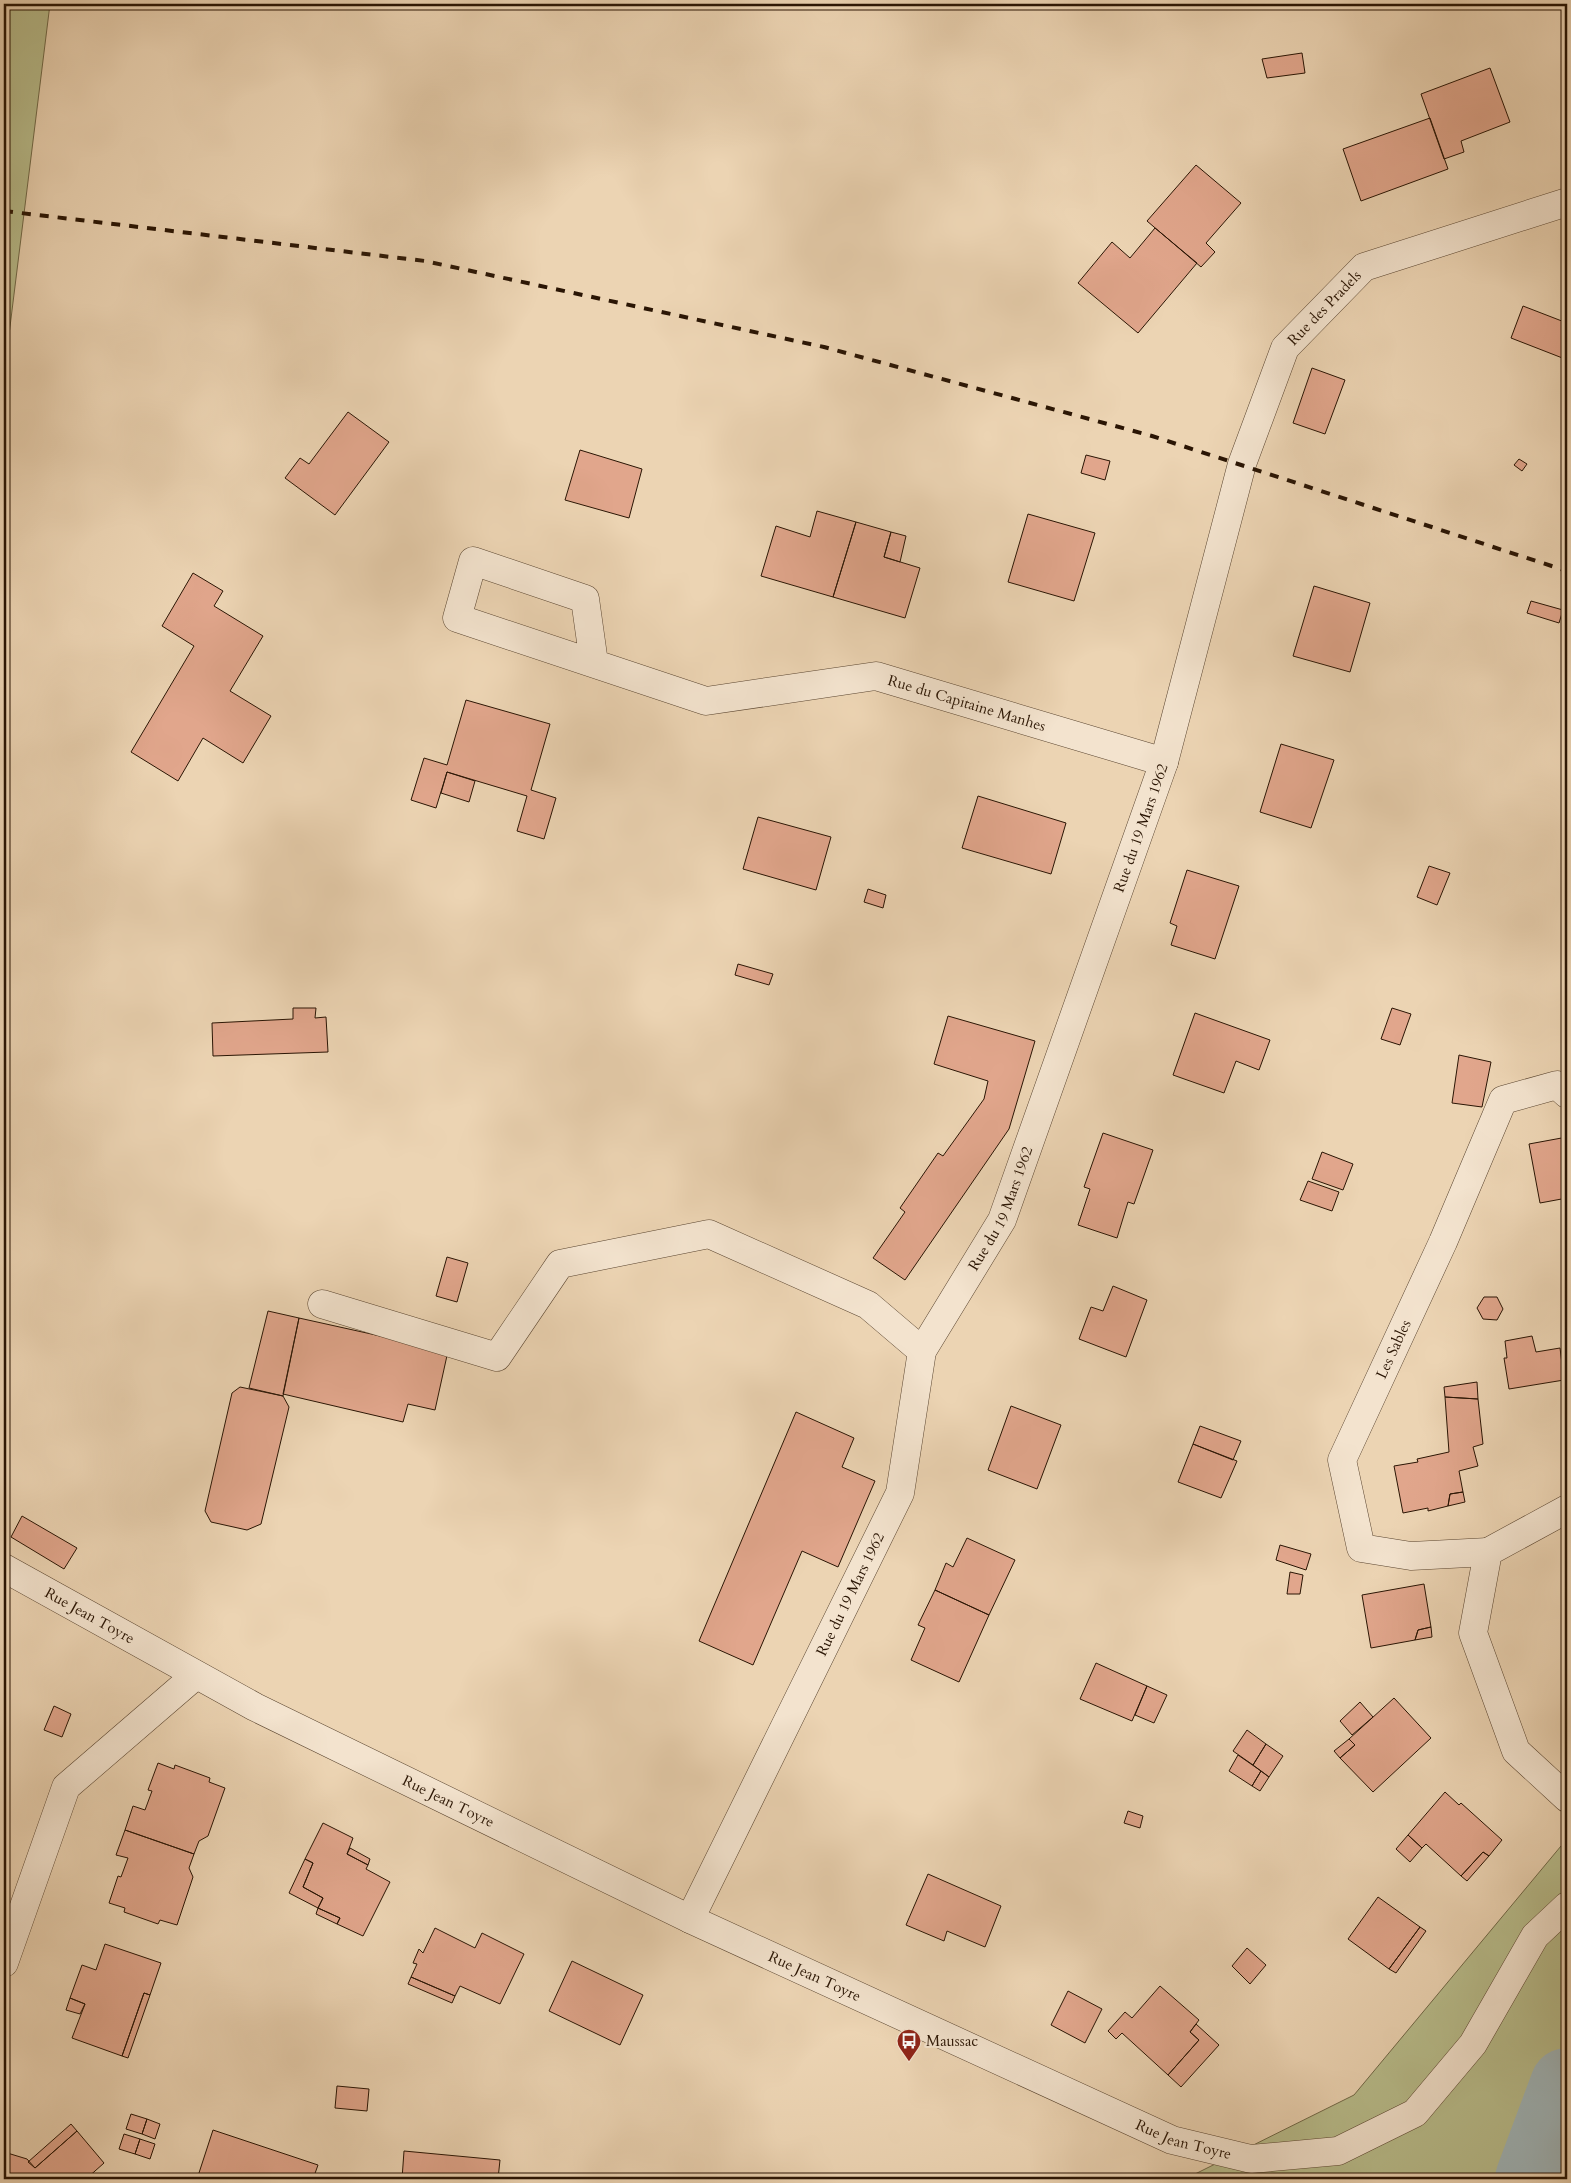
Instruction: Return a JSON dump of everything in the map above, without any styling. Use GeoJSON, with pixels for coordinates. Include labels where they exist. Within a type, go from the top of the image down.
{"type":"FeatureCollection","features":[{"type":"Feature","properties":{"kind":"street","name":"Rue des Pradels"},"geometry":{"type":"LineString","coordinates":[[1242,464],[1285,348],[1364,267],[1567,202]]}},
{"type":"Feature","properties":{"kind":"street","name":"Rue du 19 Mars 1962"},"geometry":{"type":"LineString","coordinates":[[690,1919],[900,1493],[922,1350],[1002,1220],[1164,762],[1242,464]]}},
{"type":"Feature","properties":{"kind":"street","name":"Rue du Capitaine Manhes"},"geometry":{"type":"LineString","coordinates":[[594,663],[585,599],[473,561],[457,618],[706,700],[876,676],[1164,762]]}},
{"type":"Feature","properties":{"kind":"street","name":"Les Sables"},"geometry":{"type":"LineString","coordinates":[[1488,1552],[1412,1556],[1360,1548],[1342,1460],[1443,1242],[1503,1100],[1558,1085],[1567,1094]]}},
{"type":"Feature","properties":{"kind":"street"},"geometry":{"type":"LineString","coordinates":[[322,1304],[497,1357],[560,1264],[709,1234],[868,1305],[922,1350]]}},
{"type":"Feature","properties":{"kind":"street"},"geometry":{"type":"LineString","coordinates":[[1567,1509],[1488,1552],[1472,1633],[1516,1750],[1567,1798]]}},
{"type":"Feature","properties":{"kind":"street","name":"Rue Jean Toyre"},"geometry":{"type":"LineString","coordinates":[[4,1568],[255,1707],[690,1919],[1172,2140],[1251,2159],[1338,2151],[1415,2113],[1473,2044],[1535,1936],[1567,1906]]}},
{"type":"Feature","properties":{"kind":"street"},"geometry":{"type":"LineString","coordinates":[[4,1963],[66,1787],[196,1675]]}},
{"type":"Feature","properties":{"kind":"green space"},"geometry":{"type":"Polygon","coordinates":[[[4,4],[50,4],[4,375],[4,4]]]}},
{"type":"Feature","properties":{"kind":"green space"},"geometry":{"type":"Polygon","coordinates":[[[1561,1846],[1567,1846],[1567,2179],[1185,2179],[1354,2095],[1561,1846]]]}},
{"type":"Feature","properties":{"kind":"building"},"geometry":{"type":"Polygon","coordinates":[[[1302,53],[1305,73],[1267,78],[1262,59],[1302,53]]]}},
{"type":"Feature","properties":{"kind":"building"},"geometry":{"type":"Polygon","coordinates":[[[1490,68],[1510,122],[1461,141],[1464,152],[1444,159],[1421,94],[1490,68]]]}},
{"type":"Feature","properties":{"kind":"building"},"geometry":{"type":"Polygon","coordinates":[[[1430,118],[1448,169],[1361,201],[1343,149],[1430,118]]]}},
{"type":"Feature","properties":{"kind":"building"},"geometry":{"type":"Polygon","coordinates":[[[1196,165],[1241,203],[1206,243],[1215,252],[1201,267],[1147,221],[1196,165]]]}},
{"type":"Feature","properties":{"kind":"building"},"geometry":{"type":"Polygon","coordinates":[[[1155,228],[1197,263],[1138,333],[1078,283],[1112,242],[1130,258],[1155,228]]]}},
{"type":"Feature","properties":{"kind":"building"},"geometry":{"type":"Polygon","coordinates":[[[1523,306],[1567,323],[1567,352],[1565,359],[1511,338],[1523,306]]]}},
{"type":"Feature","properties":{"kind":"building"},"geometry":{"type":"Polygon","coordinates":[[[1312,368],[1345,380],[1325,434],[1293,423],[1312,368]]]}},
{"type":"Feature","properties":{"kind":"building"},"geometry":{"type":"Polygon","coordinates":[[[348,412],[389,442],[335,515],[285,478],[300,458],[309,464],[348,412]]]}},
{"type":"Feature","properties":{"kind":"building"},"geometry":{"type":"Polygon","coordinates":[[[580,450],[642,469],[629,518],[565,500],[580,450]]]}},
{"type":"Feature","properties":{"kind":"building"},"geometry":{"type":"Polygon","coordinates":[[[1086,455],[1110,461],[1105,480],[1081,473],[1086,455]]]}},
{"type":"Feature","properties":{"kind":"building"},"geometry":{"type":"Polygon","coordinates":[[[1519,459],[1527,464],[1522,471],[1514,465],[1519,459]]]}},
{"type":"Feature","properties":{"kind":"building"},"geometry":{"type":"Polygon","coordinates":[[[817,511],[856,522],[833,597],[761,576],[776,526],[810,537],[817,511]]]}},
{"type":"Feature","properties":{"kind":"building"},"geometry":{"type":"Polygon","coordinates":[[[1028,514],[1095,533],[1074,601],[1008,582],[1028,514]]]}},
{"type":"Feature","properties":{"kind":"building"},"geometry":{"type":"Polygon","coordinates":[[[856,522],[891,532],[884,557],[920,568],[905,618],[833,597],[856,522]]]}},
{"type":"Feature","properties":{"kind":"building"},"geometry":{"type":"Polygon","coordinates":[[[891,532],[906,536],[900,562],[884,557],[891,532]]]}},
{"type":"Feature","properties":{"kind":"building"},"geometry":{"type":"Polygon","coordinates":[[[193,573],[223,591],[214,606],[263,636],[230,691],[271,716],[243,763],[203,738],[178,781],[131,752],[194,646],[162,626],[193,573]]]}},
{"type":"Feature","properties":{"kind":"building"},"geometry":{"type":"Polygon","coordinates":[[[1314,586],[1370,603],[1350,672],[1293,656],[1314,586]]]}},
{"type":"Feature","properties":{"kind":"building"},"geometry":{"type":"Polygon","coordinates":[[[1531,601],[1563,610],[1559,623],[1527,613],[1531,601]]]}},
{"type":"Feature","properties":{"kind":"building"},"geometry":{"type":"Polygon","coordinates":[[[466,700],[550,724],[531,790],[556,798],[544,839],[517,831],[527,796],[447,772],[436,808],[411,800],[424,758],[447,765],[466,700]]]}},
{"type":"Feature","properties":{"kind":"building"},"geometry":{"type":"Polygon","coordinates":[[[1281,744],[1334,760],[1311,828],[1260,812],[1281,744]]]}},
{"type":"Feature","properties":{"kind":"building"},"geometry":{"type":"Polygon","coordinates":[[[447,772],[475,781],[469,802],[441,793],[447,772]]]}},
{"type":"Feature","properties":{"kind":"building"},"geometry":{"type":"Polygon","coordinates":[[[978,796],[1066,823],[1051,874],[962,848],[978,796]]]}},
{"type":"Feature","properties":{"kind":"building"},"geometry":{"type":"Polygon","coordinates":[[[758,817],[831,837],[816,890],[743,869],[758,817]]]}},
{"type":"Feature","properties":{"kind":"building"},"geometry":{"type":"Polygon","coordinates":[[[1429,866],[1450,873],[1437,905],[1417,897],[1429,866]]]}},
{"type":"Feature","properties":{"kind":"building"},"geometry":{"type":"Polygon","coordinates":[[[1187,870],[1239,886],[1215,959],[1171,945],[1177,926],[1170,923],[1187,870]]]}},
{"type":"Feature","properties":{"kind":"building"},"geometry":{"type":"Polygon","coordinates":[[[868,889],[886,895],[883,908],[864,902],[868,889]]]}},
{"type":"Feature","properties":{"kind":"building"},"geometry":{"type":"Polygon","coordinates":[[[738,964],[773,974],[769,985],[735,975],[738,964]]]}},
{"type":"Feature","properties":{"kind":"building"},"geometry":{"type":"Polygon","coordinates":[[[293,1008],[316,1008],[315,1018],[326,1017],[328,1052],[213,1056],[212,1023],[293,1019],[293,1008]]]}},
{"type":"Feature","properties":{"kind":"building"},"geometry":{"type":"Polygon","coordinates":[[[1392,1008],[1411,1014],[1400,1045],[1381,1039],[1392,1008]]]}},
{"type":"Feature","properties":{"kind":"building"},"geometry":{"type":"Polygon","coordinates":[[[1195,1013],[1270,1040],[1259,1070],[1236,1061],[1224,1093],[1173,1075],[1195,1013]]]}},
{"type":"Feature","properties":{"kind":"building"},"geometry":{"type":"Polygon","coordinates":[[[948,1016],[1035,1041],[1009,1129],[905,1280],[873,1258],[905,1212],[900,1208],[938,1153],[943,1156],[984,1099],[988,1081],[934,1064],[948,1016]]]}},
{"type":"Feature","properties":{"kind":"building"},"geometry":{"type":"Polygon","coordinates":[[[1459,1055],[1491,1062],[1482,1107],[1452,1103],[1459,1055]]]}},
{"type":"Feature","properties":{"kind":"building"},"geometry":{"type":"Polygon","coordinates":[[[1103,1133],[1153,1150],[1134,1204],[1128,1202],[1117,1238],[1078,1225],[1090,1189],[1084,1187],[1103,1133]]]}},
{"type":"Feature","properties":{"kind":"building"},"geometry":{"type":"Polygon","coordinates":[[[1567,1137],[1567,1198],[1540,1203],[1529,1144],[1567,1137]]]}},
{"type":"Feature","properties":{"kind":"building"},"geometry":{"type":"Polygon","coordinates":[[[1322,1152],[1353,1164],[1343,1190],[1312,1179],[1322,1152]]]}},
{"type":"Feature","properties":{"kind":"building"},"geometry":{"type":"Polygon","coordinates":[[[1308,1181],[1339,1192],[1332,1211],[1300,1200],[1308,1181]]]}},
{"type":"Feature","properties":{"kind":"building"},"geometry":{"type":"Polygon","coordinates":[[[447,1257],[468,1263],[457,1302],[436,1296],[447,1257]]]}},
{"type":"Feature","properties":{"kind":"building"},"geometry":{"type":"Polygon","coordinates":[[[1113,1286],[1147,1300],[1126,1357],[1079,1339],[1091,1307],[1103,1311],[1113,1286]]]}},
{"type":"Feature","properties":{"kind":"building"},"geometry":{"type":"Polygon","coordinates":[[[1484,1297],[1497,1297],[1503,1309],[1497,1320],[1483,1319],[1477,1308],[1484,1297]]]}},
{"type":"Feature","properties":{"kind":"building"},"geometry":{"type":"Polygon","coordinates":[[[268,1311],[299,1318],[283,1396],[249,1388],[268,1311]]]}},
{"type":"Feature","properties":{"kind":"building"},"geometry":{"type":"Polygon","coordinates":[[[299,1318],[448,1351],[435,1410],[408,1404],[403,1422],[283,1394],[299,1318]]]}},
{"type":"Feature","properties":{"kind":"building"},"geometry":{"type":"Polygon","coordinates":[[[1532,1336],[1536,1352],[1560,1348],[1564,1380],[1509,1389],[1504,1358],[1507,1358],[1505,1341],[1532,1336]]]}},
{"type":"Feature","properties":{"kind":"building"},"geometry":{"type":"Polygon","coordinates":[[[1477,1382],[1478,1399],[1445,1397],[1444,1387],[1477,1382]]]}},
{"type":"Feature","properties":{"kind":"building"},"geometry":{"type":"Polygon","coordinates":[[[240,1387],[283,1396],[289,1407],[261,1524],[247,1530],[211,1522],[205,1511],[232,1393],[240,1387]]]}},
{"type":"Feature","properties":{"kind":"building"},"geometry":{"type":"Polygon","coordinates":[[[1445,1397],[1478,1399],[1483,1444],[1473,1447],[1478,1466],[1459,1471],[1463,1492],[1450,1494],[1448,1506],[1428,1511],[1428,1508],[1403,1513],[1394,1466],[1418,1462],[1417,1459],[1449,1452],[1445,1397]]]}},
{"type":"Feature","properties":{"kind":"building"},"geometry":{"type":"Polygon","coordinates":[[[1011,1406],[1061,1425],[1037,1489],[988,1470],[1011,1406]]]}},
{"type":"Feature","properties":{"kind":"building"},"geometry":{"type":"Polygon","coordinates":[[[796,1412],[854,1438],[842,1467],[875,1481],[838,1567],[802,1551],[753,1665],[699,1641],[796,1412]]]}},
{"type":"Feature","properties":{"kind":"building"},"geometry":{"type":"Polygon","coordinates":[[[1200,1426],[1241,1441],[1233,1460],[1193,1444],[1200,1426]]]}},
{"type":"Feature","properties":{"kind":"building"},"geometry":{"type":"Polygon","coordinates":[[[1193,1444],[1237,1461],[1221,1498],[1178,1482],[1193,1444]]]}},
{"type":"Feature","properties":{"kind":"building"},"geometry":{"type":"Polygon","coordinates":[[[1463,1492],[1465,1502],[1448,1506],[1450,1494],[1463,1492]]]}},
{"type":"Feature","properties":{"kind":"building"},"geometry":{"type":"Polygon","coordinates":[[[22,1516],[77,1548],[64,1569],[11,1537],[22,1516]]]}},
{"type":"Feature","properties":{"kind":"building"},"geometry":{"type":"Polygon","coordinates":[[[967,1538],[1015,1560],[989,1615],[935,1590],[946,1563],[953,1567],[967,1538]]]}},
{"type":"Feature","properties":{"kind":"building"},"geometry":{"type":"Polygon","coordinates":[[[1280,1545],[1311,1554],[1306,1570],[1276,1560],[1280,1545]]]}},
{"type":"Feature","properties":{"kind":"building"},"geometry":{"type":"Polygon","coordinates":[[[1290,1572],[1303,1575],[1300,1594],[1287,1594],[1290,1572]]]}},
{"type":"Feature","properties":{"kind":"building"},"geometry":{"type":"Polygon","coordinates":[[[1424,1584],[1431,1627],[1418,1630],[1415,1640],[1371,1648],[1362,1595],[1424,1584]]]}},
{"type":"Feature","properties":{"kind":"building"},"geometry":{"type":"Polygon","coordinates":[[[935,1590],[989,1615],[959,1682],[911,1660],[925,1628],[918,1625],[935,1590]]]}},
{"type":"Feature","properties":{"kind":"building"},"geometry":{"type":"Polygon","coordinates":[[[1431,1627],[1432,1637],[1415,1640],[1418,1630],[1431,1627]]]}},
{"type":"Feature","properties":{"kind":"building"},"geometry":{"type":"Polygon","coordinates":[[[1096,1663],[1147,1686],[1132,1721],[1080,1699],[1096,1663]]]}},
{"type":"Feature","properties":{"kind":"building"},"geometry":{"type":"Polygon","coordinates":[[[1147,1686],[1167,1695],[1154,1723],[1135,1715],[1147,1686]]]}},
{"type":"Feature","properties":{"kind":"building"},"geometry":{"type":"Polygon","coordinates":[[[1394,1698],[1431,1738],[1373,1792],[1340,1758],[1355,1745],[1349,1739],[1394,1698]]]}},
{"type":"Feature","properties":{"kind":"building"},"geometry":{"type":"Polygon","coordinates":[[[1360,1702],[1373,1717],[1352,1735],[1340,1721],[1360,1702]]]}},
{"type":"Feature","properties":{"kind":"building"},"geometry":{"type":"Polygon","coordinates":[[[54,1706],[71,1714],[62,1737],[44,1730],[54,1706]]]}},
{"type":"Feature","properties":{"kind":"building"},"geometry":{"type":"Polygon","coordinates":[[[1247,1730],[1266,1744],[1253,1765],[1233,1751],[1247,1730]]]}},
{"type":"Feature","properties":{"kind":"building"},"geometry":{"type":"Polygon","coordinates":[[[1349,1739],[1355,1745],[1340,1758],[1334,1751],[1349,1739]]]}},
{"type":"Feature","properties":{"kind":"building"},"geometry":{"type":"Polygon","coordinates":[[[1266,1744],[1283,1756],[1269,1777],[1253,1765],[1266,1744]]]}},
{"type":"Feature","properties":{"kind":"building"},"geometry":{"type":"Polygon","coordinates":[[[1238,1755],[1261,1771],[1252,1786],[1229,1771],[1238,1755]]]}},
{"type":"Feature","properties":{"kind":"building"},"geometry":{"type":"Polygon","coordinates":[[[158,1763],[174,1769],[175,1765],[210,1778],[209,1782],[225,1788],[208,1836],[199,1841],[194,1854],[125,1830],[133,1806],[145,1810],[152,1791],[148,1790],[158,1763]]]}},
{"type":"Feature","properties":{"kind":"building"},"geometry":{"type":"Polygon","coordinates":[[[1261,1771],[1269,1777],[1260,1791],[1252,1786],[1261,1771]]]}},
{"type":"Feature","properties":{"kind":"building"},"geometry":{"type":"Polygon","coordinates":[[[1445,1792],[1459,1805],[1461,1803],[1502,1840],[1489,1856],[1483,1852],[1461,1876],[1426,1844],[1422,1848],[1408,1835],[1445,1792]]]}},
{"type":"Feature","properties":{"kind":"building"},"geometry":{"type":"Polygon","coordinates":[[[1128,1811],[1143,1816],[1140,1828],[1124,1823],[1128,1811]]]}},
{"type":"Feature","properties":{"kind":"building"},"geometry":{"type":"Polygon","coordinates":[[[323,1823],[353,1838],[347,1854],[368,1865],[366,1869],[390,1882],[363,1936],[337,1924],[340,1918],[318,1908],[323,1898],[303,1887],[313,1863],[305,1859],[323,1823]]]}},
{"type":"Feature","properties":{"kind":"building"},"geometry":{"type":"Polygon","coordinates":[[[125,1830],[194,1854],[189,1868],[193,1877],[177,1925],[160,1920],[158,1924],[124,1912],[125,1908],[109,1903],[118,1876],[121,1877],[128,1858],[116,1855],[125,1830]]]}},
{"type":"Feature","properties":{"kind":"building"},"geometry":{"type":"Polygon","coordinates":[[[1408,1835],[1422,1848],[1410,1862],[1396,1849],[1408,1835]]]}},
{"type":"Feature","properties":{"kind":"building"},"geometry":{"type":"Polygon","coordinates":[[[350,1848],[370,1859],[368,1865],[347,1854],[350,1848]]]}},
{"type":"Feature","properties":{"kind":"building"},"geometry":{"type":"Polygon","coordinates":[[[1483,1852],[1489,1856],[1467,1881],[1461,1876],[1483,1852]]]}},
{"type":"Feature","properties":{"kind":"building"},"geometry":{"type":"Polygon","coordinates":[[[305,1859],[313,1863],[303,1887],[323,1898],[318,1908],[289,1893],[305,1859]]]}},
{"type":"Feature","properties":{"kind":"building"},"geometry":{"type":"Polygon","coordinates":[[[928,1874],[1001,1906],[985,1947],[947,1931],[944,1941],[906,1925],[928,1874]]]}},
{"type":"Feature","properties":{"kind":"building"},"geometry":{"type":"Polygon","coordinates":[[[1378,1897],[1420,1927],[1389,1969],[1348,1939],[1378,1897]]]}},
{"type":"Feature","properties":{"kind":"building"},"geometry":{"type":"Polygon","coordinates":[[[318,1908],[340,1918],[337,1924],[316,1914],[318,1908]]]}},
{"type":"Feature","properties":{"kind":"building"},"geometry":{"type":"Polygon","coordinates":[[[1420,1927],[1426,1931],[1396,1973],[1389,1969],[1420,1927]]]}},
{"type":"Feature","properties":{"kind":"building"},"geometry":{"type":"Polygon","coordinates":[[[435,1928],[475,1948],[482,1933],[524,1954],[500,2004],[460,1986],[455,1996],[411,1977],[417,1964],[413,1963],[419,1949],[423,1953],[435,1928]]]}},
{"type":"Feature","properties":{"kind":"building"},"geometry":{"type":"Polygon","coordinates":[[[105,1944],[161,1963],[150,1995],[144,1993],[122,2056],[72,2038],[85,2004],[70,1998],[82,1965],[96,1970],[105,1944]]]}},
{"type":"Feature","properties":{"kind":"building"},"geometry":{"type":"Polygon","coordinates":[[[1247,1948],[1266,1965],[1250,1984],[1232,1966],[1247,1948]]]}},
{"type":"Feature","properties":{"kind":"building"},"geometry":{"type":"Polygon","coordinates":[[[572,1961],[643,1995],[620,2045],[549,2011],[572,1961]]]}},
{"type":"Feature","properties":{"kind":"building"},"geometry":{"type":"Polygon","coordinates":[[[411,1977],[455,1996],[452,2003],[408,1984],[411,1977]]]}},
{"type":"Feature","properties":{"kind":"building"},"geometry":{"type":"Polygon","coordinates":[[[1160,1986],[1199,2020],[1190,2032],[1199,2040],[1168,2075],[1122,2033],[1116,2039],[1108,2031],[1125,2012],[1132,2018],[1160,1986]]]}},
{"type":"Feature","properties":{"kind":"building"},"geometry":{"type":"Polygon","coordinates":[[[1068,1991],[1102,2009],[1085,2043],[1051,2025],[1068,1991]]]}},
{"type":"Feature","properties":{"kind":"building"},"geometry":{"type":"Polygon","coordinates":[[[144,1993],[150,1995],[128,2058],[122,2056],[144,1993]]]}},
{"type":"Feature","properties":{"kind":"building"},"geometry":{"type":"Polygon","coordinates":[[[70,1998],[85,2004],[80,2014],[66,2010],[70,1998]]]}},
{"type":"Feature","properties":{"kind":"building"},"geometry":{"type":"Polygon","coordinates":[[[1196,2024],[1219,2045],[1181,2087],[1168,2075],[1199,2040],[1190,2032],[1196,2024]]]}},
{"type":"Feature","properties":{"kind":"building"},"geometry":{"type":"Polygon","coordinates":[[[337,2086],[369,2089],[367,2111],[335,2108],[337,2086]]]}},
{"type":"Feature","properties":{"kind":"building"},"geometry":{"type":"Polygon","coordinates":[[[131,2114],[147,2119],[142,2134],[126,2129],[131,2114]]]}},
{"type":"Feature","properties":{"kind":"building"},"geometry":{"type":"Polygon","coordinates":[[[147,2119],[160,2124],[155,2139],[142,2134],[147,2119]]]}},
{"type":"Feature","properties":{"kind":"building"},"geometry":{"type":"Polygon","coordinates":[[[71,2124],[77,2131],[35,2168],[28,2162],[71,2124]]]}},
{"type":"Feature","properties":{"kind":"building"},"geometry":{"type":"Polygon","coordinates":[[[213,2130],[318,2165],[313,2179],[197,2179],[213,2130]]]}},
{"type":"Feature","properties":{"kind":"building"},"geometry":{"type":"Polygon","coordinates":[[[77,2131],[104,2163],[86,2179],[4,2179],[4,2152],[27,2159],[35,2168],[77,2131]]]}},
{"type":"Feature","properties":{"kind":"building"},"geometry":{"type":"Polygon","coordinates":[[[124,2134],[140,2139],[135,2154],[119,2149],[124,2134]]]}},
{"type":"Feature","properties":{"kind":"building"},"geometry":{"type":"Polygon","coordinates":[[[140,2139],[155,2144],[150,2159],[135,2154],[140,2139]]]}},
{"type":"Feature","properties":{"kind":"building"},"geometry":{"type":"Polygon","coordinates":[[[404,2151],[500,2160],[498,2179],[402,2179],[404,2151]]]}},
{"type":"Feature","properties":{"kind":"waterway"},"geometry":{"type":"LineString","coordinates":[[1532,2179],[1567,2085]]}},
{"type":"Feature","properties":{"kind":"railway"},"geometry":{"type":"LineString","coordinates":[[4,211],[425,261],[824,347],[1152,436],[1567,571]]}},
{"type":"Feature","properties":{"kind":"place","name":"Maussac"},"geometry":{"type":"Point","coordinates":[909,2062]}}]}
